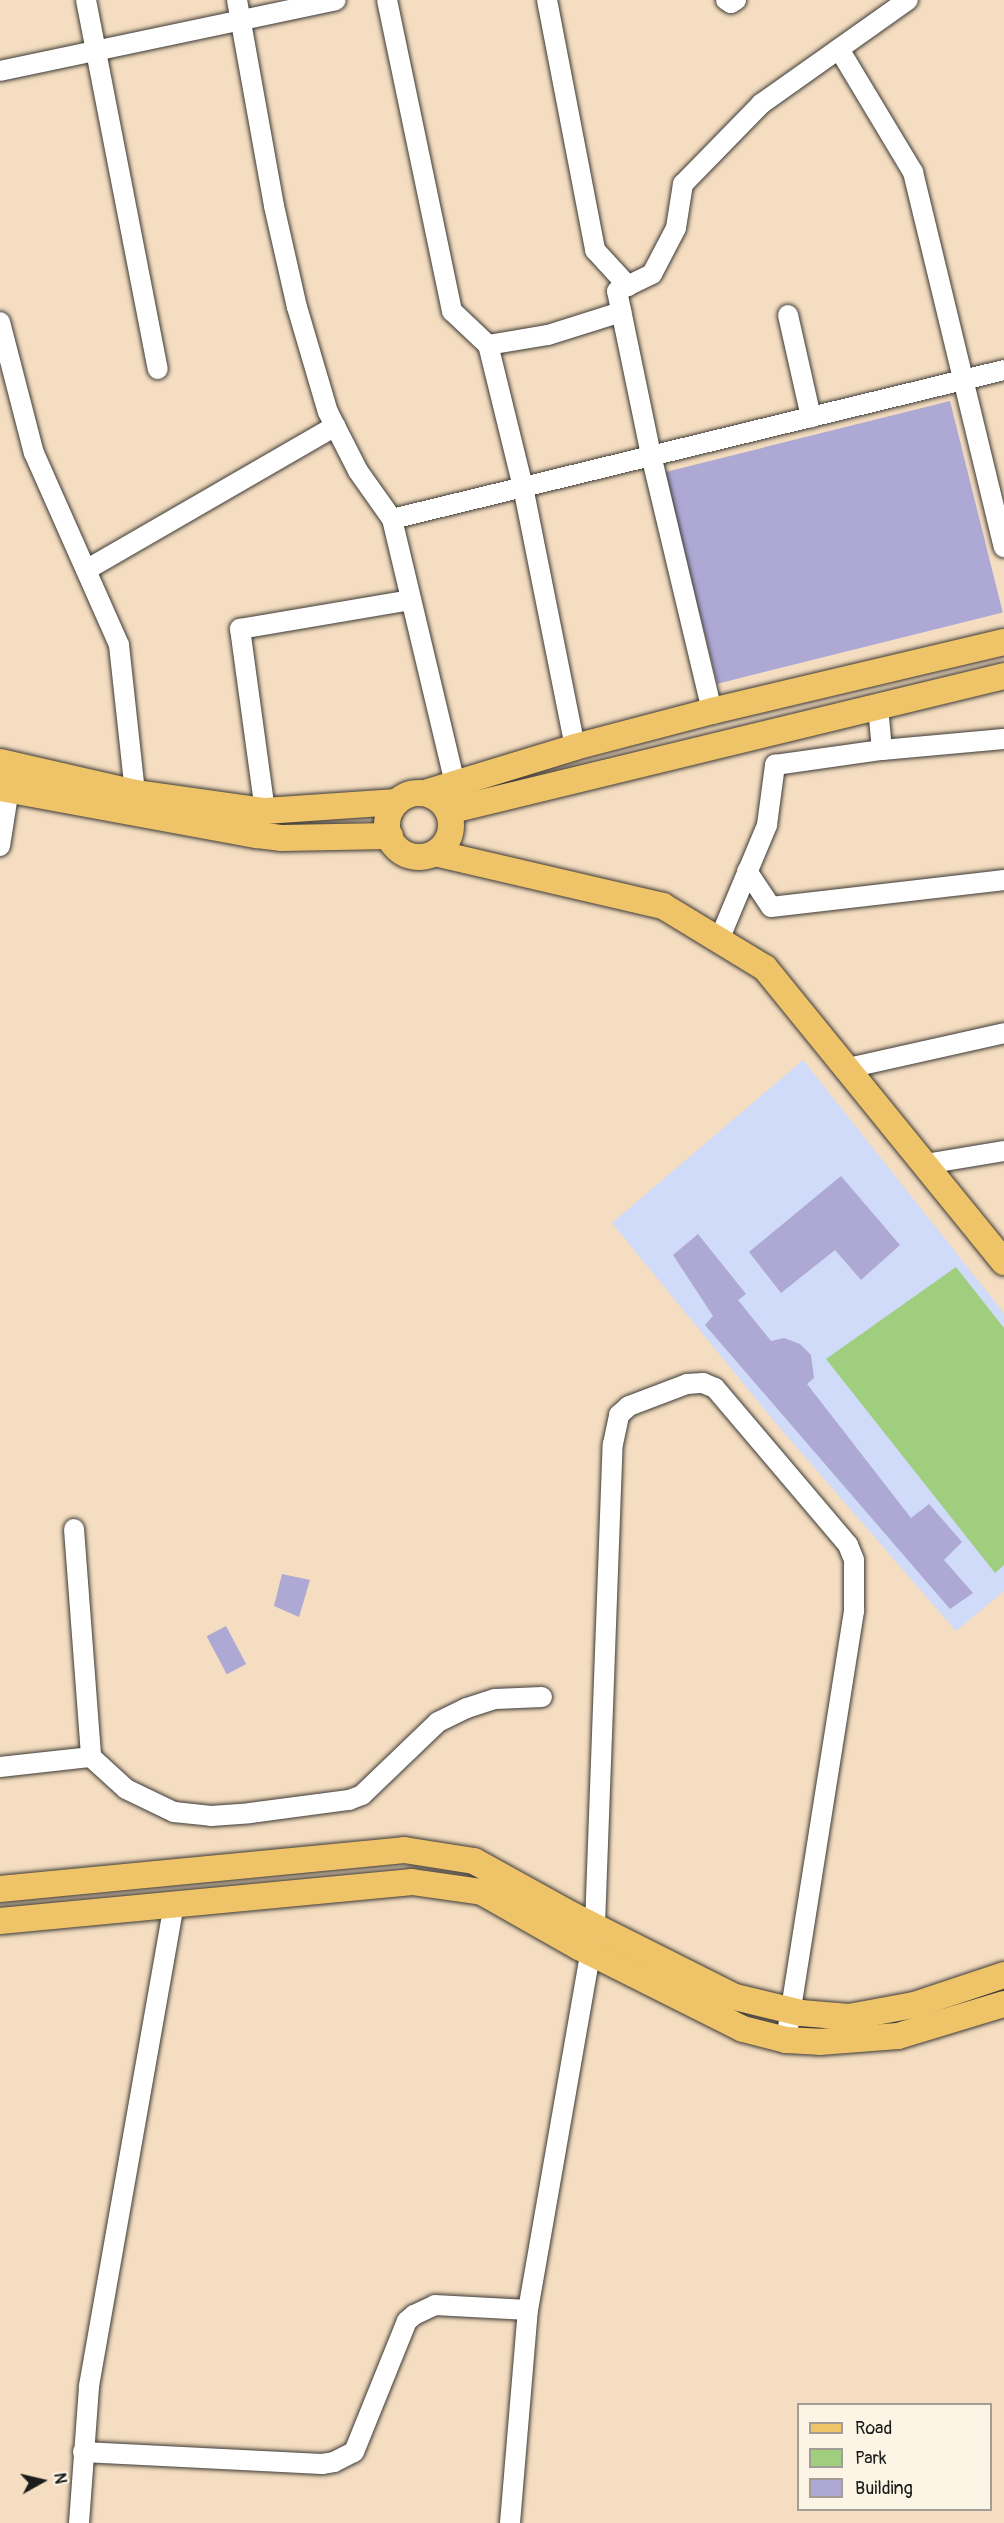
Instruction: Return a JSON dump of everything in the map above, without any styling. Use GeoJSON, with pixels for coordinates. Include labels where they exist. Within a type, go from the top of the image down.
{"type":"FeatureCollection","features":[{"type":"Feature","properties":{"kind":"main road"},"geometry":{"type":"LineString","coordinates":[[445,855],[451,820],[459,801],[575,747],[712,711],[1004,642]]}},
{"type":"Feature","properties":{"kind":"main road"},"geometry":{"type":"LineString","coordinates":[[1004,676],[765,733],[459,801],[425,793],[405,796],[397,802],[388,820],[390,836],[397,848],[406,854],[445,855],[663,906],[765,968],[1004,1262]]}},
{"type":"Feature","properties":{"kind":"main road"},"geometry":{"type":"LineString","coordinates":[[7,763],[135,793],[266,811],[397,802]]}},
{"type":"Feature","properties":{"kind":"main road"},"geometry":{"type":"LineString","coordinates":[[5,789],[281,838],[390,836]]}},
{"type":"Feature","properties":{"kind":"main road"},"geometry":{"type":"LineString","coordinates":[[0,1889],[404,1850],[474,1861],[572,1915],[735,1997],[790,2010],[849,2017],[914,2005],[1004,1975]]}},
{"type":"Feature","properties":{"kind":"main road"},"geometry":{"type":"LineString","coordinates":[[0,1921],[412,1882],[482,1892],[589,1952],[743,2029],[786,2040],[819,2042],[898,2036],[1004,2004]]}},
{"type":"Feature","properties":{"kind":"street"},"geometry":{"type":"LineString","coordinates":[[86,0],[158,369]]}},
{"type":"Feature","properties":{"kind":"street"},"geometry":{"type":"LineString","coordinates":[[237,0],[274,206],[297,307],[328,412],[358,471],[392,519],[459,801]]}},
{"type":"Feature","properties":{"kind":"street"},"geometry":{"type":"LineString","coordinates":[[0,71],[336,0]]}},
{"type":"Feature","properties":{"kind":"street"},"geometry":{"type":"LineString","coordinates":[[387,0],[452,311],[488,345],[523,487],[575,747]]}},
{"type":"Feature","properties":{"kind":"street"},"geometry":{"type":"LineString","coordinates":[[547,0],[595,250],[628,285]]}},
{"type":"Feature","properties":{"kind":"street"},"geometry":{"type":"LineString","coordinates":[[726,0],[731,3],[736,0]]}},
{"type":"Feature","properties":{"kind":"street"},"geometry":{"type":"LineString","coordinates":[[712,711],[651,455],[617,291],[652,274],[676,228],[683,184],[761,104],[908,0]]}},
{"type":"Feature","properties":{"kind":"street"},"geometry":{"type":"LineString","coordinates":[[839,49],[913,172],[1004,547]]}},
{"type":"Feature","properties":{"kind":"street"},"geometry":{"type":"LineString","coordinates":[[488,345],[548,335],[621,312]]}},
{"type":"Feature","properties":{"kind":"street"},"geometry":{"type":"LineString","coordinates":[[788,315],[811,417]]}},
{"type":"Feature","properties":{"kind":"street"},"geometry":{"type":"LineString","coordinates":[[0,322],[34,453],[119,645],[135,793]]}},
{"type":"Feature","properties":{"kind":"street"},"geometry":{"type":"LineString","coordinates":[[392,519],[1004,370]]}},
{"type":"Feature","properties":{"kind":"street"},"geometry":{"type":"LineString","coordinates":[[86,570],[335,426]]}},
{"type":"Feature","properties":{"kind":"street"},"geometry":{"type":"LineString","coordinates":[[266,811],[240,629],[411,600]]}},
{"type":"Feature","properties":{"kind":"street"},"geometry":{"type":"LineString","coordinates":[[878,707],[882,750]]}},
{"type":"Feature","properties":{"kind":"street"},"geometry":{"type":"LineString","coordinates":[[719,940],[767,825],[775,765],[765,733]]}},
{"type":"Feature","properties":{"kind":"street"},"geometry":{"type":"LineString","coordinates":[[775,765],[882,750],[1004,739]]}},
{"type":"Feature","properties":{"kind":"street"},"geometry":{"type":"LineString","coordinates":[[0,846],[7,763]]}},
{"type":"Feature","properties":{"kind":"street"},"geometry":{"type":"LineString","coordinates":[[747,872],[771,907],[1004,880]]}},
{"type":"Feature","properties":{"kind":"street"},"geometry":{"type":"LineString","coordinates":[[848,1068],[1004,1033]]}},
{"type":"Feature","properties":{"kind":"street"},"geometry":{"type":"LineString","coordinates":[[926,1164],[1004,1151]]}},
{"type":"Feature","properties":{"kind":"street"},"geometry":{"type":"LineString","coordinates":[[510,2523],[528,2310],[595,1925],[614,1436],[620,1415],[629,1406],[687,1384],[703,1383],[715,1388],[848,1545],[854,1560],[856,1581],[854,1611],[786,2040]]}},
{"type":"Feature","properties":{"kind":"street"},"geometry":{"type":"LineString","coordinates":[[74,1529],[91,1757],[126,1789],[174,1812],[189,1816],[250,1813],[324,1804],[362,1796],[438,1722],[467,1708],[495,1699],[543,1697]]}},
{"type":"Feature","properties":{"kind":"street"},"geometry":{"type":"LineString","coordinates":[[0,1767],[91,1757]]}},
{"type":"Feature","properties":{"kind":"street"},"geometry":{"type":"LineString","coordinates":[[79,2523],[89,2386],[174,1904]]}},
{"type":"Feature","properties":{"kind":"street"},"geometry":{"type":"LineString","coordinates":[[83,2452],[322,2464],[334,2462],[354,2452],[407,2321],[414,2315],[435,2305],[528,2310]]}},
{"type":"Feature","properties":{"kind":"shaded area"},"geometry":{"type":"Polygon","coordinates":[[[803,1060],[1004,1313],[1004,1591],[956,1631],[779,1427],[612,1223],[803,1060]]]}},
{"type":"Feature","properties":{"kind":"green space"},"geometry":{"type":"Polygon","coordinates":[[[956,1267],[1004,1328],[1004,1565],[995,1573],[826,1359],[956,1267]]]}},
{"type":"Feature","properties":{"kind":"building"},"geometry":{"type":"Polygon","coordinates":[[[950,401],[1003,613],[717,684],[665,472],[950,401]]]}},
{"type":"Feature","properties":{"kind":"building"},"geometry":{"type":"Polygon","coordinates":[[[841,1176],[900,1245],[861,1280],[835,1250],[781,1293],[749,1252],[841,1176]]]}},
{"type":"Feature","properties":{"kind":"building"},"geometry":{"type":"Polygon","coordinates":[[[698,1234],[746,1294],[738,1300],[771,1341],[784,1338],[800,1344],[811,1355],[814,1378],[807,1384],[911,1518],[929,1504],[962,1542],[944,1560],[973,1593],[950,1609],[705,1325],[713,1316],[673,1255],[698,1234]]]}},
{"type":"Feature","properties":{"kind":"building"},"geometry":{"type":"Polygon","coordinates":[[[282,1574],[310,1580],[299,1617],[274,1606],[282,1574]]]}},
{"type":"Feature","properties":{"kind":"building"},"geometry":{"type":"Polygon","coordinates":[[[226,1626],[246,1664],[227,1674],[207,1636],[226,1626]]]}}]}
